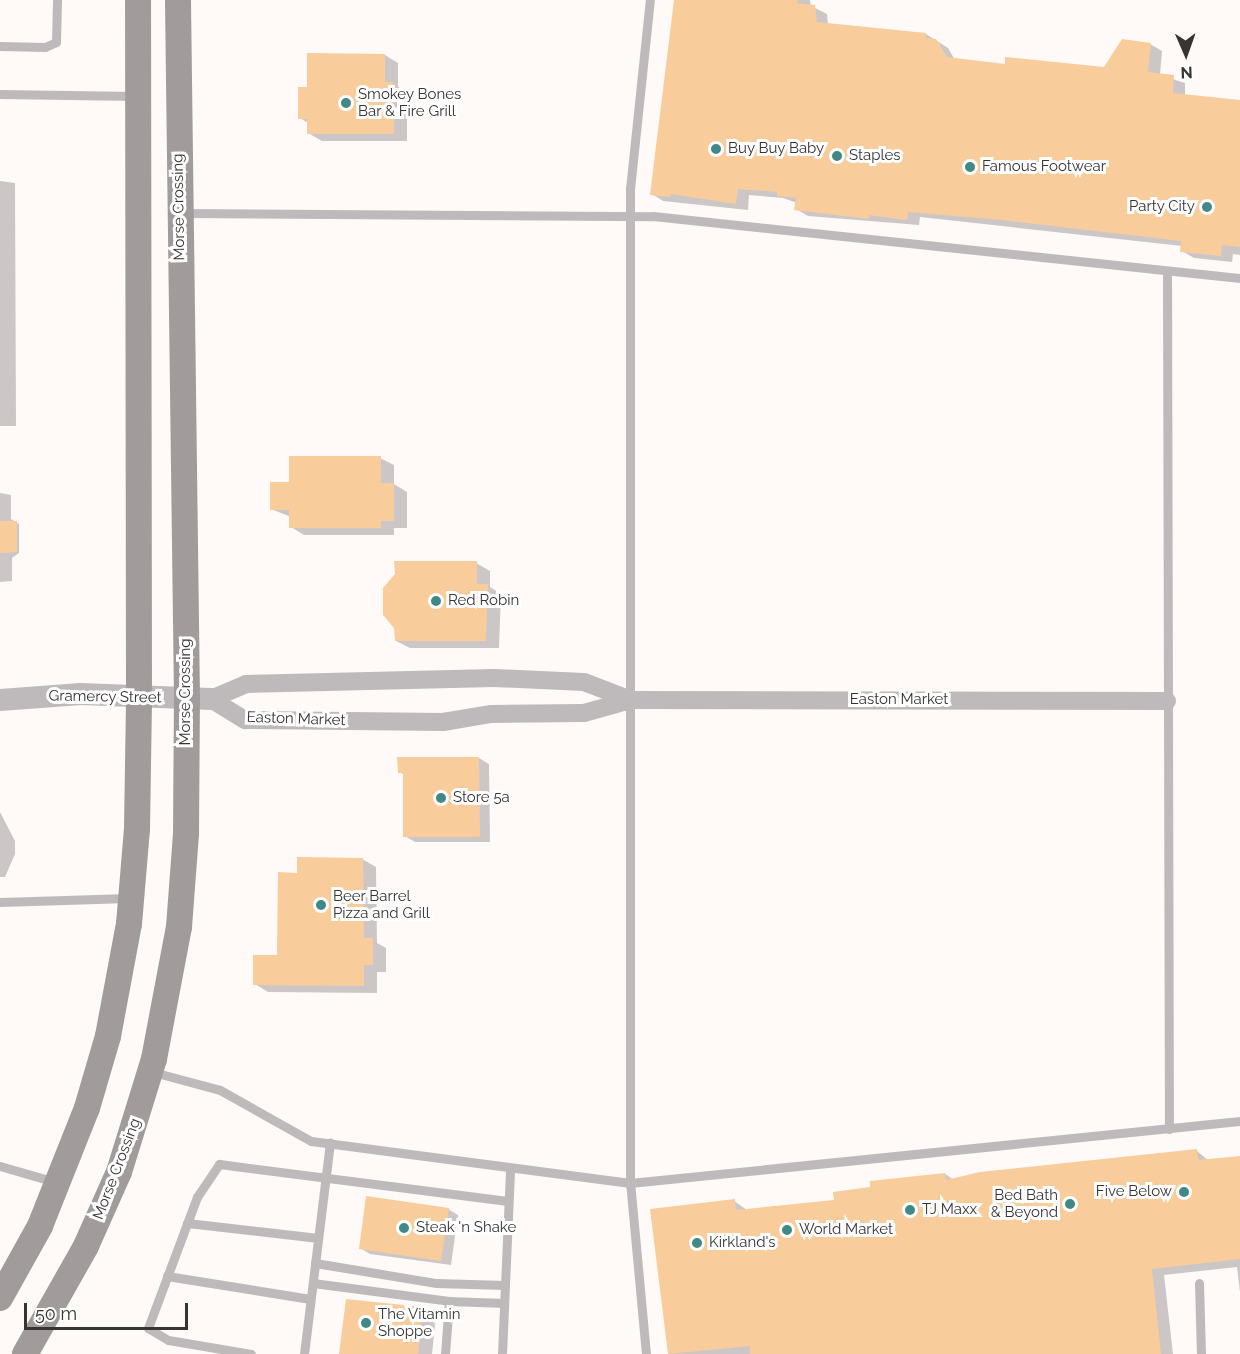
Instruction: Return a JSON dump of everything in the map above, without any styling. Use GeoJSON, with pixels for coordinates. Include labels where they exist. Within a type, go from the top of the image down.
{"type":"FeatureCollection","features":[{"type":"Feature","properties":{"kind":"main road"},"geometry":{"type":"LineString","coordinates":[[0,1298],[58,1184],[87,1108],[108,1036],[132,898],[140,697],[138,0]]}},
{"type":"Feature","properties":{"kind":"main road","name":"Morse Crossing"},"geometry":{"type":"LineString","coordinates":[[25,1354],[102,1209],[132,1136],[170,989],[182,894],[199,699],[178,213],[178,0]]}},
{"type":"Feature","properties":{"kind":"street","name":"Easton Market"},"geometry":{"type":"LineString","coordinates":[[199,699],[246,684],[494,678],[584,682],[631,700]]}},
{"type":"Feature","properties":{"kind":"street","name":"Gramercy Street"},"geometry":{"type":"LineString","coordinates":[[0,699],[81,694],[199,699]]}},
{"type":"Feature","properties":{"kind":"street","name":"Easton Market"},"geometry":{"type":"LineString","coordinates":[[199,699],[245,720],[443,722],[491,714],[584,713],[631,700],[1167,701]]}},
{"type":"Feature","properties":{"kind":"lane"},"geometry":{"type":"LineString","coordinates":[[0,46],[45,47],[56,42],[57,0]]}},
{"type":"Feature","properties":{"kind":"lane"},"geometry":{"type":"LineString","coordinates":[[646,1354],[630,1183],[630,214],[650,0]]}},
{"type":"Feature","properties":{"kind":"lane"},"geometry":{"type":"LineString","coordinates":[[0,94],[139,96]]}},
{"type":"Feature","properties":{"kind":"lane"},"geometry":{"type":"LineString","coordinates":[[178,213],[630,214],[1240,278]]}},
{"type":"Feature","properties":{"kind":"lane"},"geometry":{"type":"LineString","coordinates":[[1167,271],[1169,1129]]}},
{"type":"Feature","properties":{"kind":"lane"},"geometry":{"type":"LineString","coordinates":[[0,902],[132,898]]}},
{"type":"Feature","properties":{"kind":"lane"},"geometry":{"type":"LineString","coordinates":[[150,1071],[220,1090],[291,1132],[330,1143],[630,1183],[1240,1121]]}},
{"type":"Feature","properties":{"kind":"lane"},"geometry":{"type":"LineString","coordinates":[[303,1354],[330,1143]]}},
{"type":"Feature","properties":{"kind":"lane"},"geometry":{"type":"LineString","coordinates":[[251,1354],[168,1340],[147,1328],[197,1197],[219,1164],[508,1201]]}},
{"type":"Feature","properties":{"kind":"lane"},"geometry":{"type":"LineString","coordinates":[[0,1166],[58,1184]]}},
{"type":"Feature","properties":{"kind":"lane"},"geometry":{"type":"LineString","coordinates":[[502,1354],[510,1168]]}},
{"type":"Feature","properties":{"kind":"lane"},"geometry":{"type":"LineString","coordinates":[[187,1223],[318,1238]]}},
{"type":"Feature","properties":{"kind":"lane"},"geometry":{"type":"LineString","coordinates":[[315,1263],[436,1283],[505,1285]]}},
{"type":"Feature","properties":{"kind":"lane"},"geometry":{"type":"LineString","coordinates":[[167,1276],[310,1299]]}},
{"type":"Feature","properties":{"kind":"lane"},"geometry":{"type":"LineString","coordinates":[[312,1283],[449,1301],[504,1303]]}},
{"type":"Feature","properties":{"kind":"lane"},"geometry":{"type":"LineString","coordinates":[[1199,1283],[1201,1354]]}},
{"type":"Feature","properties":{"kind":"lane"},"geometry":{"type":"LineString","coordinates":[[445,1354],[449,1301]]}},
{"type":"Feature","properties":{"kind":"building"},"geometry":{"type":"Polygon","coordinates":[[[674,0],[798,0],[797,3],[815,5],[817,22],[926,33],[926,38],[936,39],[947,57],[1005,64],[1005,57],[1104,67],[1122,39],[1151,43],[1148,72],[1174,75],[1173,93],[1240,100],[1240,247],[1222,245],[1221,256],[1180,252],[1181,241],[1002,220],[908,212],[907,220],[869,215],[869,219],[794,210],[796,198],[777,196],[777,192],[738,189],[736,204],[671,194],[670,197],[650,195],[674,0]]]}},
{"type":"Feature","properties":{"kind":"building","name":"Smokey Bones Bar & Fire Grill"},"geometry":{"type":"Polygon","coordinates":[[[307,53],[385,54],[385,82],[393,82],[394,134],[307,134],[307,119],[298,119],[298,87],[307,87],[307,53]]]}},
{"type":"Feature","properties":{"kind":"building"},"geometry":{"type":"Polygon","coordinates":[[[289,456],[381,456],[381,483],[394,483],[394,521],[381,521],[381,528],[289,528],[289,510],[270,510],[270,482],[289,482],[289,456]]]}},
{"type":"Feature","properties":{"kind":"building"},"geometry":{"type":"Polygon","coordinates":[[[0,521],[17,521],[17,552],[0,553],[0,521]]]}},
{"type":"Feature","properties":{"kind":"building","name":"Red Robin"},"geometry":{"type":"Polygon","coordinates":[[[394,561],[477,561],[477,584],[488,584],[486,641],[395,641],[394,628],[383,615],[383,588],[395,574],[394,561]]]}},
{"type":"Feature","properties":{"kind":"building","name":"Store 5a"},"geometry":{"type":"Polygon","coordinates":[[[397,757],[479,757],[480,837],[403,837],[403,773],[398,773],[397,757]]]}},
{"type":"Feature","properties":{"kind":"building","name":"Beer Barrel Pizza and Grill"},"geometry":{"type":"Polygon","coordinates":[[[297,857],[363,858],[364,938],[373,938],[373,965],[364,965],[364,986],[253,985],[253,955],[277,955],[278,872],[297,873],[297,857]]]}},
{"type":"Feature","properties":{"kind":"building"},"geometry":{"type":"Polygon","coordinates":[[[1197,1149],[1198,1160],[1240,1156],[1240,1259],[1152,1269],[1161,1354],[750,1354],[750,1346],[668,1354],[650,1209],[735,1199],[736,1210],[834,1200],[833,1192],[870,1187],[870,1181],[945,1173],[946,1180],[980,1172],[1197,1149]]]}},
{"type":"Feature","properties":{"kind":"building","name":"Steak 'n Shake"},"geometry":{"type":"Polygon","coordinates":[[[366,1196],[449,1208],[441,1261],[359,1249],[366,1196]]]}},
{"type":"Feature","properties":{"kind":"building"},"geometry":{"type":"Polygon","coordinates":[[[346,1299],[423,1307],[418,1354],[339,1354],[346,1299]]]}},
{"type":"Feature","properties":{"kind":"place","name":"Smokey Bones Bar & Fire Grill"},"geometry":{"type":"Point","coordinates":[346,103]}},
{"type":"Feature","properties":{"kind":"place","name":"Buy Buy Baby"},"geometry":{"type":"Point","coordinates":[716,149]}},
{"type":"Feature","properties":{"kind":"place","name":"Staples"},"geometry":{"type":"Point","coordinates":[837,156]}},
{"type":"Feature","properties":{"kind":"place","name":"Famous Footwear"},"geometry":{"type":"Point","coordinates":[970,167]}},
{"type":"Feature","properties":{"kind":"place","name":"Party City"},"geometry":{"type":"Point","coordinates":[1207,207]}},
{"type":"Feature","properties":{"kind":"place","name":"Red Robin"},"geometry":{"type":"Point","coordinates":[436,601]}},
{"type":"Feature","properties":{"kind":"place","name":"Store 5a"},"geometry":{"type":"Point","coordinates":[441,798]}},
{"type":"Feature","properties":{"kind":"place","name":"Beer Barrel Pizza and Grill"},"geometry":{"type":"Point","coordinates":[321,905]}},
{"type":"Feature","properties":{"kind":"place","name":"Five Below"},"geometry":{"type":"Point","coordinates":[1184,1192]}},
{"type":"Feature","properties":{"kind":"place","name":"Bed Bath & Beyond"},"geometry":{"type":"Point","coordinates":[1070,1204]}},
{"type":"Feature","properties":{"kind":"place","name":"TJ Maxx"},"geometry":{"type":"Point","coordinates":[910,1210]}},
{"type":"Feature","properties":{"kind":"place","name":"Steak 'n Shake"},"geometry":{"type":"Point","coordinates":[404,1228]}},
{"type":"Feature","properties":{"kind":"place","name":"World Market"},"geometry":{"type":"Point","coordinates":[787,1230]}},
{"type":"Feature","properties":{"kind":"place","name":"Kirkland's"},"geometry":{"type":"Point","coordinates":[697,1243]}},
{"type":"Feature","properties":{"kind":"place","name":"The Vitamin Shoppe"},"geometry":{"type":"Point","coordinates":[366,1323]}}]}
